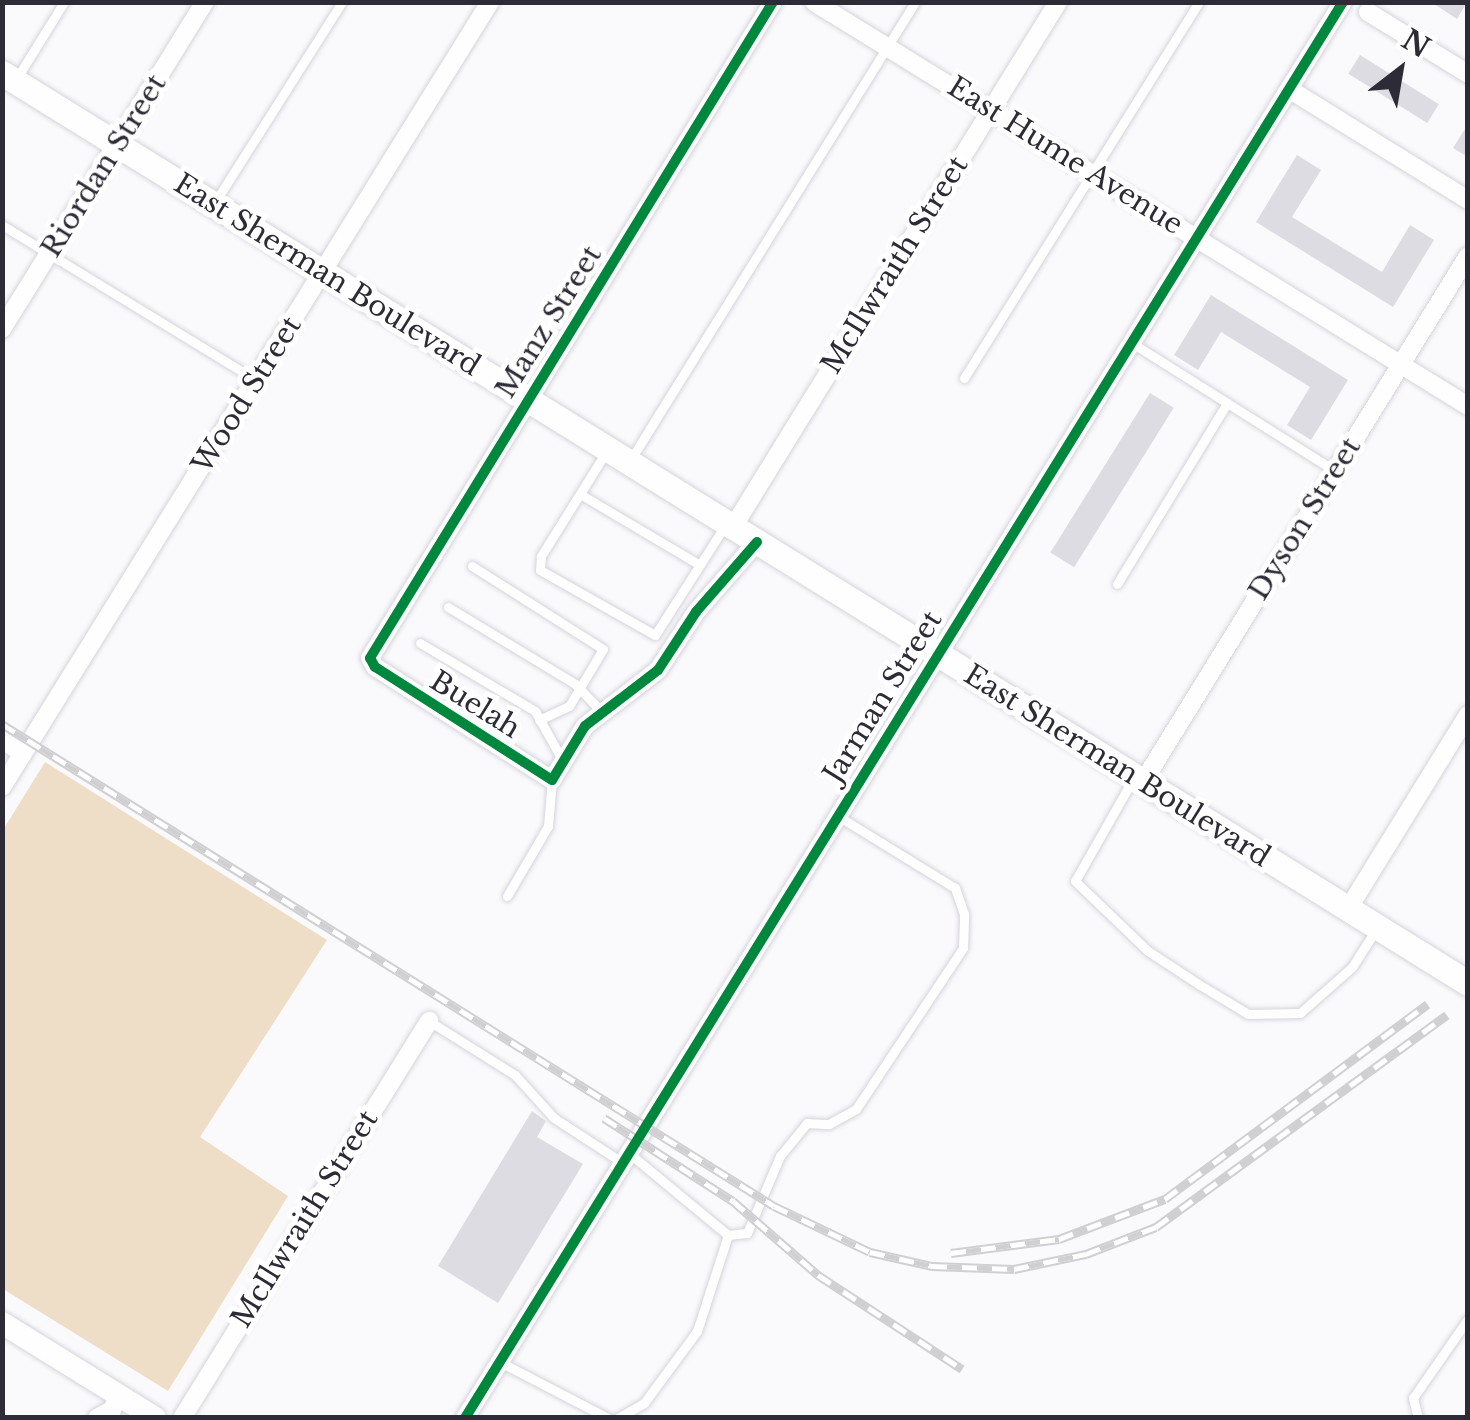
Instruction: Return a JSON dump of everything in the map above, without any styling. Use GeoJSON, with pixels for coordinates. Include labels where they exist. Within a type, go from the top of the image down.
{"type":"FeatureCollection","features":[{"type":"Feature","properties":{"kind":"main road","name":"East Sherman Boulevard"},"geometry":{"type":"LineString","coordinates":[[9,77],[1468,983]]}},
{"type":"Feature","properties":{"kind":"street","name":"Riordan Street"},"geometry":{"type":"LineString","coordinates":[[2,330],[205,2]]}},
{"type":"Feature","properties":{"kind":"street","name":"Wood Street"},"geometry":{"type":"LineString","coordinates":[[2,787],[490,2]]}},
{"type":"Feature","properties":{"kind":"street","name":"Manz Street"},"geometry":{"type":"LineString","coordinates":[[375,668],[370,658],[774,2]]}},
{"type":"Feature","properties":{"kind":"street","name":"East Hume Avenue"},"geometry":{"type":"LineString","coordinates":[[814,2],[1468,406]]}},
{"type":"Feature","properties":{"kind":"street","name":"McIlwraith Street"},"geometry":{"type":"LineString","coordinates":[[730,525],[1058,2]]}},
{"type":"Feature","properties":{"kind":"street","name":"Jarman Street"},"geometry":{"type":"LineString","coordinates":[[465,1418],[1342,2]]}},
{"type":"Feature","properties":{"kind":"street"},"geometry":{"type":"LineString","coordinates":[[1368,12],[1468,74]]}},
{"type":"Feature","properties":{"kind":"street"},"geometry":{"type":"LineString","coordinates":[[1289,90],[1468,200]]}},
{"type":"Feature","properties":{"kind":"street","name":"Dyson Street"},"geometry":{"type":"LineString","coordinates":[[1138,779],[1468,256]]}},
{"type":"Feature","properties":{"kind":"street"},"geometry":{"type":"LineString","coordinates":[[552,780],[562,760],[601,711],[658,670],[696,612],[758,542]]}},
{"type":"Feature","properties":{"kind":"street","name":"Buelah"},"geometry":{"type":"LineString","coordinates":[[375,668],[552,780]]}},
{"type":"Feature","properties":{"kind":"street"},"geometry":{"type":"LineString","coordinates":[[1348,909],[1468,716]]}},
{"type":"Feature","properties":{"kind":"street"},"geometry":{"type":"LineString","coordinates":[[2,740],[24,753]]}},
{"type":"Feature","properties":{"kind":"street","name":"McIlwraith Street"},"geometry":{"type":"LineString","coordinates":[[182,1418],[429,1021]]}},
{"type":"Feature","properties":{"kind":"street"},"geometry":{"type":"LineString","coordinates":[[2,1323],[111,1410],[155,1418]]}},
{"type":"Feature","properties":{"kind":"lane"},"geometry":{"type":"LineString","coordinates":[[9,77],[64,2]]}},
{"type":"Feature","properties":{"kind":"lane"},"geometry":{"type":"LineString","coordinates":[[214,204],[342,2]]}},
{"type":"Feature","properties":{"kind":"lane"},"geometry":{"type":"LineString","coordinates":[[730,525],[661,628],[644,633],[540,570],[538,561],[580,494],[618,456],[915,2]]}},
{"type":"Feature","properties":{"kind":"lane"},"geometry":{"type":"LineString","coordinates":[[964,378],[1199,2]]}},
{"type":"Feature","properties":{"kind":"lane"},"geometry":{"type":"LineString","coordinates":[[2,225],[256,380]]}},
{"type":"Feature","properties":{"kind":"lane"},"geometry":{"type":"LineString","coordinates":[[1132,343],[1335,471]]}},
{"type":"Feature","properties":{"kind":"lane"},"geometry":{"type":"LineString","coordinates":[[1117,584],[1227,402]]}},
{"type":"Feature","properties":{"kind":"lane"},"geometry":{"type":"LineString","coordinates":[[580,494],[700,566]]}},
{"type":"Feature","properties":{"kind":"lane"},"geometry":{"type":"LineString","coordinates":[[472,566],[598,642],[601,656],[569,706],[539,720]]}},
{"type":"Feature","properties":{"kind":"lane"},"geometry":{"type":"LineString","coordinates":[[448,607],[581,690],[601,711]]}},
{"type":"Feature","properties":{"kind":"lane"},"geometry":{"type":"LineString","coordinates":[[420,643],[539,720],[562,760]]}},
{"type":"Feature","properties":{"kind":"lane"},"geometry":{"type":"LineString","coordinates":[[1138,779],[1075,881],[1148,951],[1200,985],[1248,1014],[1300,1013],[1352,968],[1378,927]]}},
{"type":"Feature","properties":{"kind":"lane"},"geometry":{"type":"LineString","coordinates":[[507,896],[548,826],[552,780]]}},
{"type":"Feature","properties":{"kind":"lane"},"geometry":{"type":"LineString","coordinates":[[429,1021],[515,1075],[554,1118],[626,1159],[728,1235],[746,1234],[780,1156],[807,1123],[830,1124],[856,1108],[963,948],[964,914],[955,888],[836,814]]}},
{"type":"Feature","properties":{"kind":"lane"},"geometry":{"type":"LineString","coordinates":[[618,1418],[644,1403],[698,1331],[728,1235]]}},
{"type":"Feature","properties":{"kind":"lane"},"geometry":{"type":"LineString","coordinates":[[1418,1418],[1413,1398],[1468,1319]]}},
{"type":"Feature","properties":{"kind":"lane"},"geometry":{"type":"LineString","coordinates":[[500,1362],[608,1418]]}},
{"type":"Feature","properties":{"kind":"shaded area"},"geometry":{"type":"Polygon","coordinates":[[[45,762],[327,940],[200,1137],[288,1196],[168,1391],[3,1289],[3,830],[45,762]]]}},
{"type":"Feature","properties":{"kind":"building"},"geometry":{"type":"Polygon","coordinates":[[[1431,2],[1467,2],[1457,19],[1431,2]]]}},
{"type":"Feature","properties":{"kind":"building"},"geometry":{"type":"Polygon","coordinates":[[[1360,55],[1439,104],[1427,123],[1348,74],[1360,55]]]}},
{"type":"Feature","properties":{"kind":"building"},"geometry":{"type":"Polygon","coordinates":[[[1468,124],[1468,157],[1453,148],[1468,124]]]}},
{"type":"Feature","properties":{"kind":"building"},"geometry":{"type":"Polygon","coordinates":[[[1297,155],[1321,170],[1292,217],[1382,272],[1410,225],[1434,240],[1393,307],[1256,222],[1297,155]]]}},
{"type":"Feature","properties":{"kind":"building"},"geometry":{"type":"Polygon","coordinates":[[[1211,295],[1348,380],[1311,440],[1287,425],[1310,387],[1221,332],[1198,370],[1174,355],[1211,295]]]}},
{"type":"Feature","properties":{"kind":"building"},"geometry":{"type":"Polygon","coordinates":[[[1150,393],[1174,408],[1074,567],[1050,552],[1150,393]]]}},
{"type":"Feature","properties":{"kind":"building"},"geometry":{"type":"Polygon","coordinates":[[[532,1111],[546,1121],[537,1137],[583,1164],[498,1303],[438,1266],[532,1111]]]}},
{"type":"Feature","properties":{"kind":"railway"},"geometry":{"type":"LineString","coordinates":[[2,724],[774,1206],[870,1252],[932,1266],[1014,1269],[1086,1254],[1156,1227],[1447,1015]]}},
{"type":"Feature","properties":{"kind":"railway"},"geometry":{"type":"LineString","coordinates":[[951,1253],[1059,1239],[1165,1199],[1428,1004]]}},
{"type":"Feature","properties":{"kind":"railway"},"geometry":{"type":"LineString","coordinates":[[604,1118],[733,1201],[818,1275],[962,1369]]}},
{"type":"Feature","properties":{"kind":"cycle path"},"geometry":{"type":"LineString","coordinates":[[757,542],[696,612],[658,670],[585,726],[552,780],[375,667],[370,658],[773,2]]}},
{"type":"Feature","properties":{"kind":"cycle path"},"geometry":{"type":"LineString","coordinates":[[465,1418],[1343,2]]}}]}
